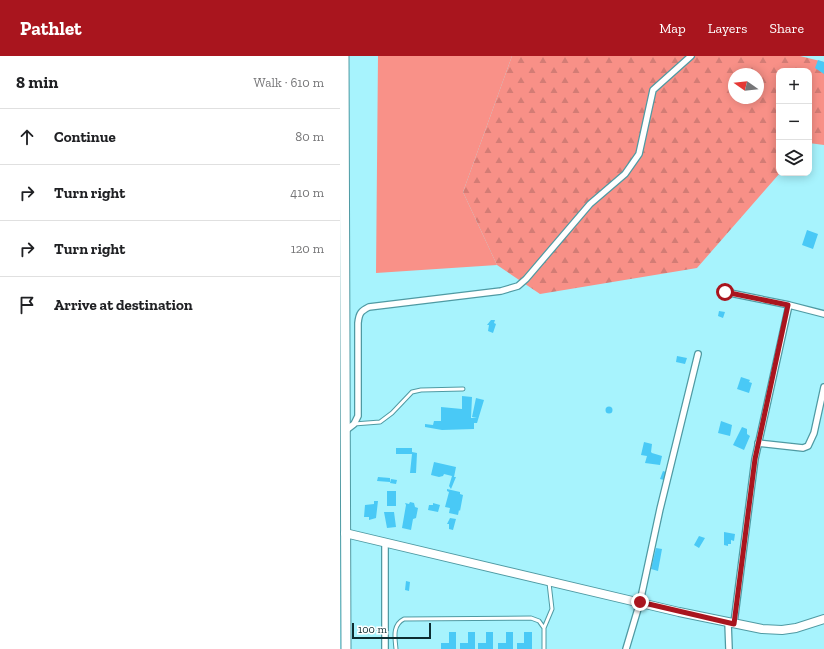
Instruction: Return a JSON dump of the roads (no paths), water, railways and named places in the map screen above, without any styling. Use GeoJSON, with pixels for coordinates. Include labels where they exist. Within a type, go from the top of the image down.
{"type":"FeatureCollection","features":[{"type":"Feature","properties":{"kind":"main road"},"geometry":{"type":"LineString","coordinates":[[344,56],[342,199],[342,418],[344,431],[342,464],[342,533],[346,649]]}},
{"type":"Feature","properties":{"kind":"street"},"geometry":{"type":"LineString","coordinates":[[344,431],[354,424],[358,416],[358,315],[361,311],[369,307],[501,291],[518,286],[540,264],[590,204],[620,178],[633,163],[643,141],[653,90],[691,56]]}},
{"type":"Feature","properties":{"kind":"street"},"geometry":{"type":"LineString","coordinates":[[725,292],[824,314]]}},
{"type":"Feature","properties":{"kind":"street"},"geometry":{"type":"LineString","coordinates":[[729,649],[731,623],[758,444],[788,305]]}},
{"type":"Feature","properties":{"kind":"street"},"geometry":{"type":"LineString","coordinates":[[626,649],[640,602],[660,509],[698,354]]}},
{"type":"Feature","properties":{"kind":"street"},"geometry":{"type":"LineString","coordinates":[[758,444],[803,448],[808,446],[814,432],[824,388]]}},
{"type":"Feature","properties":{"kind":"street"},"geometry":{"type":"LineString","coordinates":[[342,533],[762,629],[782,630],[796,628],[824,618]]}},
{"type":"Feature","properties":{"kind":"street"},"geometry":{"type":"LineString","coordinates":[[384,543],[385,649]]}},
{"type":"Feature","properties":{"kind":"lane"},"geometry":{"type":"LineString","coordinates":[[354,424],[380,422],[392,413],[412,392],[421,390],[463,389]]}},
{"type":"Feature","properties":{"kind":"lane"},"geometry":{"type":"LineString","coordinates":[[544,649],[544,628],[552,609],[549,581]]}},
{"type":"Feature","properties":{"kind":"lane"},"geometry":{"type":"LineString","coordinates":[[396,649],[395,629],[399,622],[404,619],[532,618],[538,621],[544,628]]}}]}
